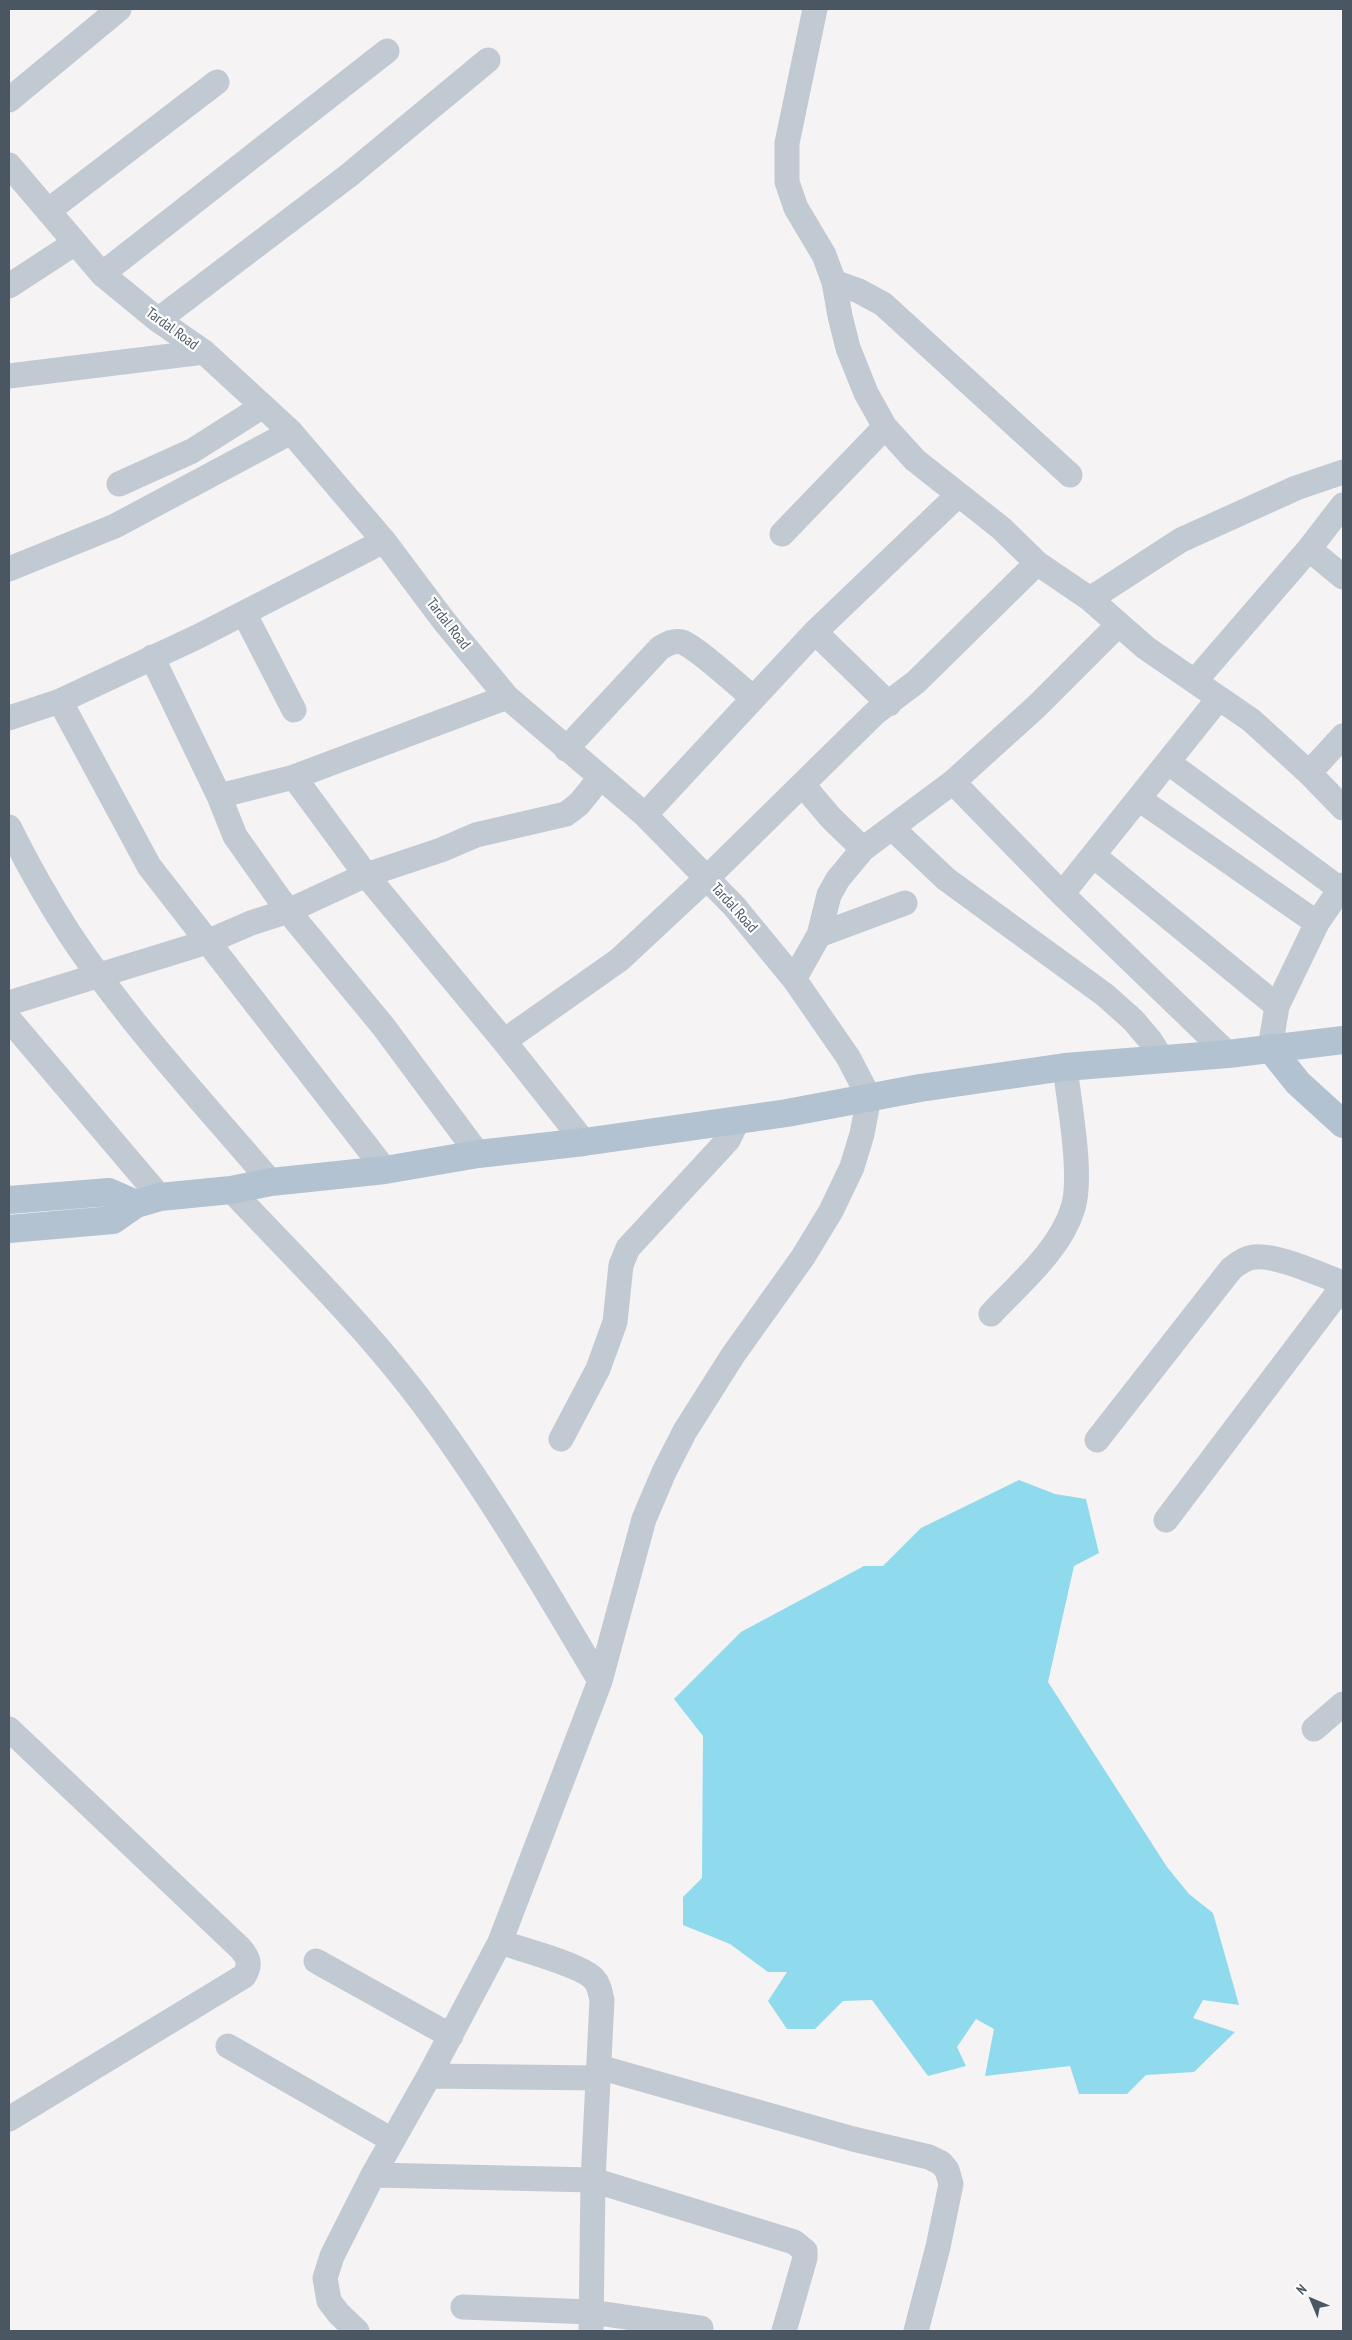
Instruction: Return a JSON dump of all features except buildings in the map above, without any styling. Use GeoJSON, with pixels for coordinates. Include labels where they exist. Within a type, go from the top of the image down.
{"type":"FeatureCollection","features":[{"type":"Feature","properties":{"kind":"main road"},"geometry":{"type":"LineString","coordinates":[[9,1200],[109,1192],[148,1201],[231,1190],[271,1182],[385,1170],[478,1154],[584,1142],[787,1113],[869,1097],[1065,1066],[1228,1054],[1343,1040]]}},
{"type":"Feature","properties":{"kind":"main road"},"geometry":{"type":"LineString","coordinates":[[1270,1048],[1298,1083],[1343,1124]]}},
{"type":"Feature","properties":{"kind":"main road"},"geometry":{"type":"LineString","coordinates":[[9,1229],[113,1220],[148,1201]]}},
{"type":"Feature","properties":{"kind":"street"},"geometry":{"type":"LineString","coordinates":[[9,100],[119,9]]}},
{"type":"Feature","properties":{"kind":"street"},"geometry":{"type":"LineString","coordinates":[[815,9],[787,143],[787,182],[796,208],[824,255],[834,282],[848,348],[866,393],[885,427],[915,460],[1001,528],[1037,563],[1090,599],[1118,626],[1146,648],[1251,720],[1309,772],[1343,808]]}},
{"type":"Feature","properties":{"kind":"street"},"geometry":{"type":"LineString","coordinates":[[102,274],[387,51]]}},
{"type":"Feature","properties":{"kind":"street"},"geometry":{"type":"LineString","coordinates":[[158,320],[348,176],[488,60]]}},
{"type":"Feature","properties":{"kind":"street"},"geometry":{"type":"LineString","coordinates":[[48,211],[217,82]]}},
{"type":"Feature","properties":{"kind":"street","name":"Tardal Road"},"geometry":{"type":"LineString","coordinates":[[9,165],[102,274],[158,320],[204,352],[291,432],[384,541],[444,621],[507,697],[600,778],[646,815],[734,906],[794,979],[848,1057],[869,1097]]}},
{"type":"Feature","properties":{"kind":"street"},"geometry":{"type":"LineString","coordinates":[[9,286],[75,243]]}},
{"type":"Feature","properties":{"kind":"street"},"geometry":{"type":"LineString","coordinates":[[834,282],[859,291],[883,304],[1070,475]]}},
{"type":"Feature","properties":{"kind":"street"},"geometry":{"type":"LineString","coordinates":[[9,376],[204,352]]}},
{"type":"Feature","properties":{"kind":"street"},"geometry":{"type":"LineString","coordinates":[[119,484],[192,451],[263,406]]}},
{"type":"Feature","properties":{"kind":"street"},"geometry":{"type":"LineString","coordinates":[[782,534],[885,427]]}},
{"type":"Feature","properties":{"kind":"street"},"geometry":{"type":"LineString","coordinates":[[9,569],[115,526],[291,432]]}},
{"type":"Feature","properties":{"kind":"street"},"geometry":{"type":"LineString","coordinates":[[1090,599],[1181,540],[1296,488],[1343,472]]}},
{"type":"Feature","properties":{"kind":"street"},"geometry":{"type":"LineString","coordinates":[[646,815],[815,632],[958,494]]}},
{"type":"Feature","properties":{"kind":"street"},"geometry":{"type":"LineString","coordinates":[[1195,681],[1342,508]]}},
{"type":"Feature","properties":{"kind":"street"},"geometry":{"type":"LineString","coordinates":[[9,718],[60,701],[152,657],[197,638],[384,541]]}},
{"type":"Feature","properties":{"kind":"street"},"geometry":{"type":"LineString","coordinates":[[1309,549],[1343,578]]}},
{"type":"Feature","properties":{"kind":"street"},"geometry":{"type":"LineString","coordinates":[[504,1041],[619,960],[707,878],[875,713],[916,682],[1037,563]]}},
{"type":"Feature","properties":{"kind":"street"},"geometry":{"type":"LineString","coordinates":[[244,613],[294,710]]}},
{"type":"Feature","properties":{"kind":"street"},"geometry":{"type":"LineString","coordinates":[[794,979],[819,935],[829,895],[838,878],[863,849],[953,782],[1037,706],[1118,626]]}},
{"type":"Feature","properties":{"kind":"street"},"geometry":{"type":"LineString","coordinates":[[815,632],[889,704]]}},
{"type":"Feature","properties":{"kind":"street"},"geometry":{"type":"LineString","coordinates":[[566,749],[660,648],[671,642],[682,642],[694,650],[753,698]]}},
{"type":"Feature","properties":{"kind":"street"},"geometry":{"type":"LineString","coordinates":[[152,657],[219,796],[235,836],[288,911],[384,1026],[478,1154]]}},
{"type":"Feature","properties":{"kind":"street"},"geometry":{"type":"LineString","coordinates":[[219,796],[294,777],[507,697]]}},
{"type":"Feature","properties":{"kind":"street"},"geometry":{"type":"LineString","coordinates":[[1062,894],[1169,763],[1219,698]]}},
{"type":"Feature","properties":{"kind":"street"},"geometry":{"type":"LineString","coordinates":[[60,701],[149,866],[385,1170]]}},
{"type":"Feature","properties":{"kind":"street"},"geometry":{"type":"LineString","coordinates":[[1309,772],[1343,736]]}},
{"type":"Feature","properties":{"kind":"street"},"geometry":{"type":"LineString","coordinates":[[1169,763],[1342,887],[1317,923],[1277,1006],[1270,1048]]}},
{"type":"Feature","properties":{"kind":"street"},"geometry":{"type":"LineString","coordinates":[[294,777],[366,875],[504,1041],[584,1142]]}},
{"type":"Feature","properties":{"kind":"street"},"geometry":{"type":"LineString","coordinates":[[9,1003],[207,942],[251,923],[288,911],[366,875],[441,850],[476,835],[566,814],[579,804],[600,778]]}},
{"type":"Feature","properties":{"kind":"street"},"geometry":{"type":"LineString","coordinates":[[953,782],[1062,894],[1228,1054]]}},
{"type":"Feature","properties":{"kind":"street"},"geometry":{"type":"LineString","coordinates":[[803,785],[831,818],[863,849]]}},
{"type":"Feature","properties":{"kind":"street"},"geometry":{"type":"LineString","coordinates":[[1139,799],[1317,923]]}},
{"type":"Feature","properties":{"kind":"street"},"geometry":{"type":"LineString","coordinates":[[9,827],[18,867],[154,1044],[271,1182]]}},
{"type":"Feature","properties":{"kind":"street"},"geometry":{"type":"LineString","coordinates":[[892,828],[946,878],[1105,995],[1133,1020],[1150,1040],[1162,1059]]}},
{"type":"Feature","properties":{"kind":"street"},"geometry":{"type":"LineString","coordinates":[[1094,856],[1277,1006]]}},
{"type":"Feature","properties":{"kind":"street"},"geometry":{"type":"LineString","coordinates":[[819,935],[905,903]]}},
{"type":"Feature","properties":{"kind":"street"},"geometry":{"type":"LineString","coordinates":[[9,1019],[148,1201]]}},
{"type":"Feature","properties":{"kind":"street"},"geometry":{"type":"LineString","coordinates":[[990,1314],[1041,1261],[1061,1234],[1073,1208],[1076,1174],[1065,1066]]}},
{"type":"Feature","properties":{"kind":"street"},"geometry":{"type":"LineString","coordinates":[[357,2331],[339,2314],[329,2301],[324,2278],[332,2256],[373,2175],[430,2076],[500,1942],[600,1680],[644,1519],[664,1472],[685,1431],[733,1355],[804,1257],[831,1211],[852,1167],[862,1134],[869,1097]]}},
{"type":"Feature","properties":{"kind":"street"},"geometry":{"type":"LineString","coordinates":[[560,1439],[598,1369],[615,1322],[621,1266],[628,1248],[728,1140],[738,1120]]}},
{"type":"Feature","properties":{"kind":"street"},"geometry":{"type":"LineString","coordinates":[[231,1190],[358,1325],[427,1408],[500,1513],[600,1680]]}},
{"type":"Feature","properties":{"kind":"street"},"geometry":{"type":"LineString","coordinates":[[1097,1440],[1231,1269],[1240,1262],[1254,1257],[1273,1258],[1343,1284],[1166,1520]]}},
{"type":"Feature","properties":{"kind":"street"},"geometry":{"type":"LineString","coordinates":[[1314,1729],[1343,1704]]}},
{"type":"Feature","properties":{"kind":"street"},"geometry":{"type":"LineString","coordinates":[[9,1729],[240,1948],[248,1957],[249,1968],[244,1976],[9,2119]]}},
{"type":"Feature","properties":{"kind":"street"},"geometry":{"type":"LineString","coordinates":[[500,1942],[579,1969],[593,1977],[602,2000],[593,2180],[591,2322]]}},
{"type":"Feature","properties":{"kind":"street"},"geometry":{"type":"LineString","coordinates":[[316,1961],[450,2036]]}},
{"type":"Feature","properties":{"kind":"street"},"geometry":{"type":"LineString","coordinates":[[228,2046],[392,2140]]}},
{"type":"Feature","properties":{"kind":"street"},"geometry":{"type":"LineString","coordinates":[[430,2076],[599,2073],[929,2157],[947,2170],[951,2184],[938,2247],[916,2331]]}},
{"type":"Feature","properties":{"kind":"street"},"geometry":{"type":"LineString","coordinates":[[373,2175],[593,2180],[801,2246],[805,2251],[805,2258],[784,2331]]}},
{"type":"Feature","properties":{"kind":"street"},"geometry":{"type":"LineString","coordinates":[[463,2307],[591,2322],[701,2328]]}},
{"type":"Feature","properties":{"kind":"water"},"geometry":{"type":"Polygon","coordinates":[[[1019,1480],[1055,1494],[1086,1499],[1099,1553],[1074,1566],[1048,1682],[1167,1867],[1189,1894],[1213,1913],[1239,2005],[1203,2000],[1193,2018],[1235,2032],[1194,2072],[1146,2075],[1127,2094],[1079,2094],[1070,2066],[985,2076],[994,2029],[976,2019],[957,2047],[966,2066],[928,2076],[872,2000],[843,2001],[815,2029],[787,2029],[768,2001],[787,1972],[768,1972],[730,1944],[683,1925],[683,1897],[702,1878],[703,1736],[674,1699],[741,1632],[864,1566],[883,1566],[921,1528],[1019,1480]]]}}]}
